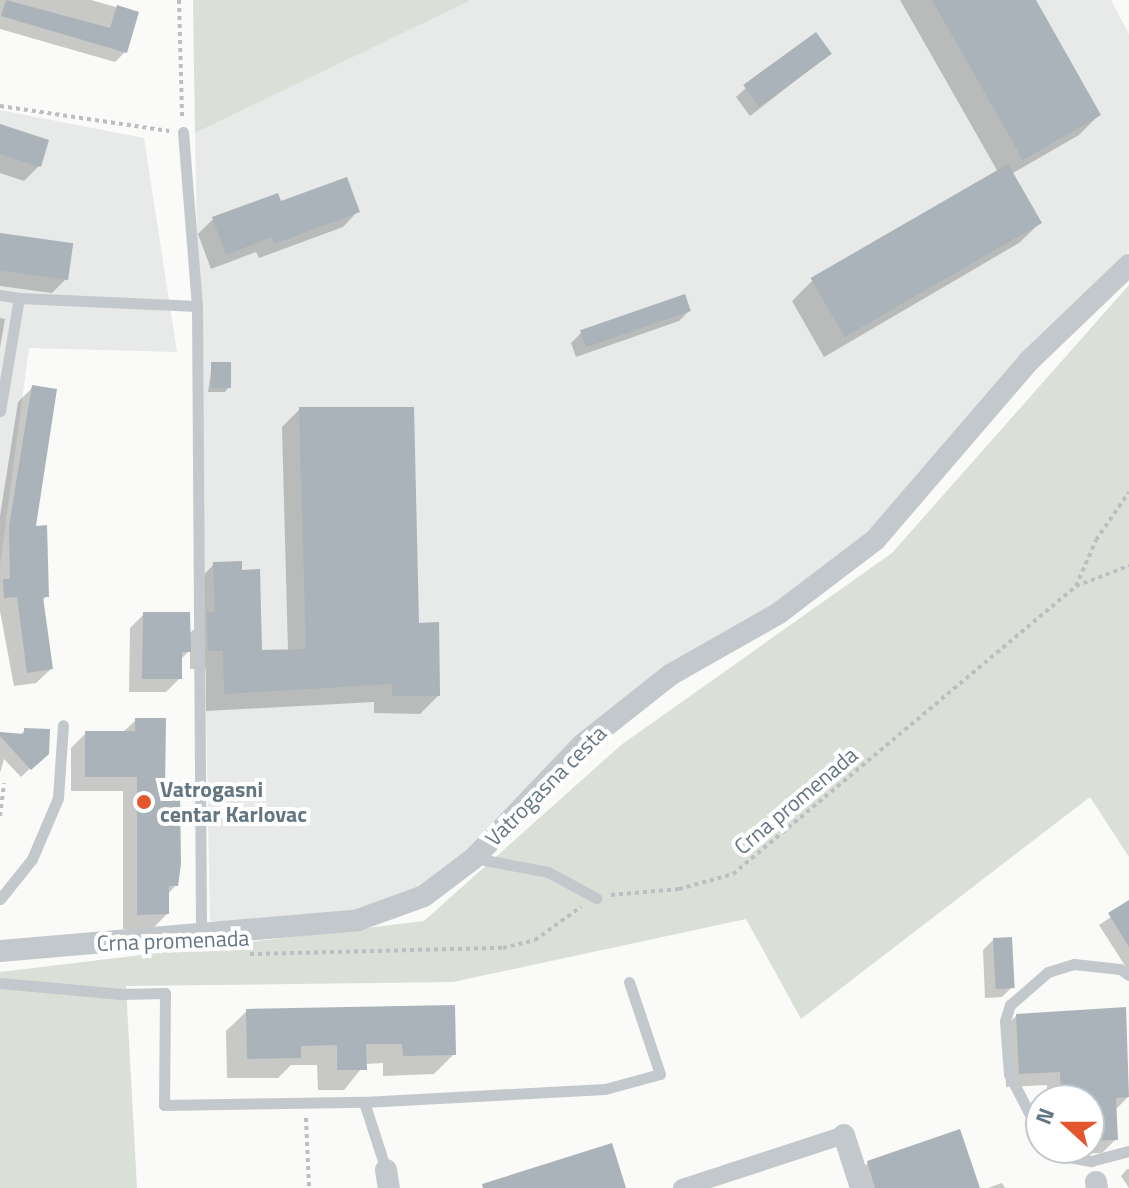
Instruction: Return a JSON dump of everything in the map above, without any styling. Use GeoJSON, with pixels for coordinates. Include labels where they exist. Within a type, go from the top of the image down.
{"type":"FeatureCollection","features":[{"type":"Feature","properties":{"kind":"street","name":"Vatrogasna cesta"},"geometry":{"type":"LineString","coordinates":[[0,951],[201,930],[358,920],[424,896],[474,858],[583,744],[670,675],[779,613],[875,540],[1029,361],[1129,265]]}},
{"type":"Feature","properties":{"kind":"street"},"geometry":{"type":"LineString","coordinates":[[682,1188],[844,1135],[861,1188]]}},
{"type":"Feature","properties":{"kind":"lane"},"geometry":{"type":"LineString","coordinates":[[183,132],[197,306],[201,930]]}},
{"type":"Feature","properties":{"kind":"lane"},"geometry":{"type":"LineString","coordinates":[[0,295],[197,306]]}},
{"type":"Feature","properties":{"kind":"lane"},"geometry":{"type":"LineString","coordinates":[[0,411],[19,298]]}},
{"type":"Feature","properties":{"kind":"lane"},"geometry":{"type":"LineString","coordinates":[[0,899],[32,859],[58,798],[63,725]]}},
{"type":"Feature","properties":{"kind":"lane"},"geometry":{"type":"LineString","coordinates":[[474,858],[548,872],[596,898]]}},
{"type":"Feature","properties":{"kind":"lane"},"geometry":{"type":"LineString","coordinates":[[1025,1105],[1009,1074],[1005,1021],[1010,1005],[1048,972],[1074,964],[1120,969],[1129,975]]}},
{"type":"Feature","properties":{"kind":"lane"},"geometry":{"type":"LineString","coordinates":[[0,983],[122,994],[165,993],[164,1105],[364,1102],[605,1089],[660,1074],[629,982]]}},
{"type":"Feature","properties":{"kind":"lane"},"geometry":{"type":"LineString","coordinates":[[364,1102],[388,1179]]}},
{"type":"Feature","properties":{"kind":"lane"},"geometry":{"type":"LineString","coordinates":[[1074,1164],[1095,1177],[1129,1151]]}},
{"type":"Feature","properties":{"kind":"path"},"geometry":{"type":"LineString","coordinates":[[0,106],[104,126],[183,132],[179,0]]}},
{"type":"Feature","properties":{"kind":"path","name":"Crna promenada"},"geometry":{"type":"LineString","coordinates":[[237,955],[503,948],[535,940],[596,898],[679,889],[733,874],[1076,586],[1096,540],[1129,492]]}},
{"type":"Feature","properties":{"kind":"path"},"geometry":{"type":"LineString","coordinates":[[1076,586],[1129,566]]}},
{"type":"Feature","properties":{"kind":"path"},"geometry":{"type":"LineString","coordinates":[[0,816],[4,783]]}},
{"type":"Feature","properties":{"kind":"path"},"geometry":{"type":"LineString","coordinates":[[305,1103],[309,1188]]}},
{"type":"Feature","properties":{"kind":"shaded area"},"geometry":{"type":"Polygon","coordinates":[[[193,0],[469,0],[469,1],[195,133],[193,0]]]}},
{"type":"Feature","properties":{"kind":"shaded area"},"geometry":{"type":"Polygon","coordinates":[[[469,0],[1111,0],[1129,34],[1129,251],[1026,355],[868,538],[775,607],[660,674],[470,854],[422,890],[354,915],[281,922],[210,921],[195,133],[469,0]]]}},
{"type":"Feature","properties":{"kind":"shaded area"},"geometry":{"type":"Polygon","coordinates":[[[0,110],[144,138],[177,352],[29,348],[0,566],[0,110]]]}},
{"type":"Feature","properties":{"kind":"shaded area"},"geometry":{"type":"Polygon","coordinates":[[[1129,285],[1129,857],[1090,797],[801,1019],[746,919],[453,982],[126,986],[137,1188],[0,1188],[0,972],[424,921],[621,745],[892,553],[1129,285]]]}},
{"type":"Feature","properties":{"kind":"building"},"geometry":{"type":"Polygon","coordinates":[[[6,0],[110,28],[117,5],[139,12],[127,53],[1,16],[6,0]]]}},
{"type":"Feature","properties":{"kind":"building"},"geometry":{"type":"Polygon","coordinates":[[[932,0],[1036,0],[1101,115],[1023,160],[932,0]]]}},
{"type":"Feature","properties":{"kind":"building"},"geometry":{"type":"Polygon","coordinates":[[[816,32],[832,54],[759,107],[743,85],[816,32]]]}},
{"type":"Feature","properties":{"kind":"building"},"geometry":{"type":"Polygon","coordinates":[[[0,124],[49,140],[41,167],[0,154],[0,124]]]}},
{"type":"Feature","properties":{"kind":"building"},"geometry":{"type":"Polygon","coordinates":[[[1008,164],[1042,223],[845,337],[811,278],[1008,164]]]}},
{"type":"Feature","properties":{"kind":"building"},"geometry":{"type":"Polygon","coordinates":[[[347,177],[360,212],[274,244],[272,237],[226,255],[212,217],[278,193],[281,201],[347,177]]]}},
{"type":"Feature","properties":{"kind":"building"},"geometry":{"type":"Polygon","coordinates":[[[0,233],[73,243],[68,280],[0,270],[0,233]]]}},
{"type":"Feature","properties":{"kind":"building"},"geometry":{"type":"Polygon","coordinates":[[[685,294],[691,311],[586,347],[580,330],[685,294]]]}},
{"type":"Feature","properties":{"kind":"building"},"geometry":{"type":"Polygon","coordinates":[[[211,362],[231,362],[231,388],[211,388],[211,362]]]}},
{"type":"Feature","properties":{"kind":"building"},"geometry":{"type":"Polygon","coordinates":[[[32,385],[57,389],[36,526],[47,525],[49,597],[43,597],[53,669],[27,673],[17,597],[4,598],[3,579],[10,579],[9,526],[32,385]]]}},
{"type":"Feature","properties":{"kind":"building"},"geometry":{"type":"Polygon","coordinates":[[[299,407],[414,407],[419,623],[439,622],[440,696],[392,696],[392,684],[224,694],[223,651],[208,651],[207,612],[215,612],[213,562],[242,561],[242,570],[260,569],[262,650],[306,649],[299,407]]]}},
{"type":"Feature","properties":{"kind":"building"},"geometry":{"type":"Polygon","coordinates":[[[143,612],[190,612],[191,652],[182,652],[182,679],[142,679],[143,612]]]}},
{"type":"Feature","properties":{"kind":"building"},"geometry":{"type":"Polygon","coordinates":[[[135,718],[166,718],[165,792],[180,792],[181,864],[178,886],[169,886],[169,914],[137,915],[137,777],[85,777],[85,731],[135,731],[135,718]]]}},
{"type":"Feature","properties":{"kind":"building"},"geometry":{"type":"Polygon","coordinates":[[[24,728],[50,729],[49,754],[31,770],[0,736],[0,732],[24,734],[24,728]]]}},
{"type":"Feature","properties":{"kind":"building"},"geometry":{"type":"Polygon","coordinates":[[[1129,900],[1129,947],[1108,913],[1129,900]]]}},
{"type":"Feature","properties":{"kind":"building"},"geometry":{"type":"Polygon","coordinates":[[[1012,937],[1015,988],[996,989],[993,938],[1012,937]]]}},
{"type":"Feature","properties":{"kind":"building"},"geometry":{"type":"Polygon","coordinates":[[[455,1005],[456,1055],[403,1056],[402,1044],[366,1044],[367,1070],[337,1070],[337,1045],[301,1046],[301,1058],[247,1059],[246,1009],[455,1005]]]}},
{"type":"Feature","properties":{"kind":"building"},"geometry":{"type":"Polygon","coordinates":[[[1126,1007],[1129,1097],[1116,1098],[1118,1140],[1105,1140],[1105,1084],[1060,1084],[1060,1072],[1019,1074],[1016,1014],[1126,1007]]]}},
{"type":"Feature","properties":{"kind":"building"},"geometry":{"type":"Polygon","coordinates":[[[960,1129],[980,1188],[875,1188],[867,1161],[960,1129]]]}},
{"type":"Feature","properties":{"kind":"building"},"geometry":{"type":"Polygon","coordinates":[[[612,1143],[626,1188],[483,1188],[482,1184],[612,1143]]]}},
{"type":"Feature","properties":{"kind":"place","name":"Vatrogasni centar Karlovac"},"geometry":{"type":"Point","coordinates":[144,802]}}]}
